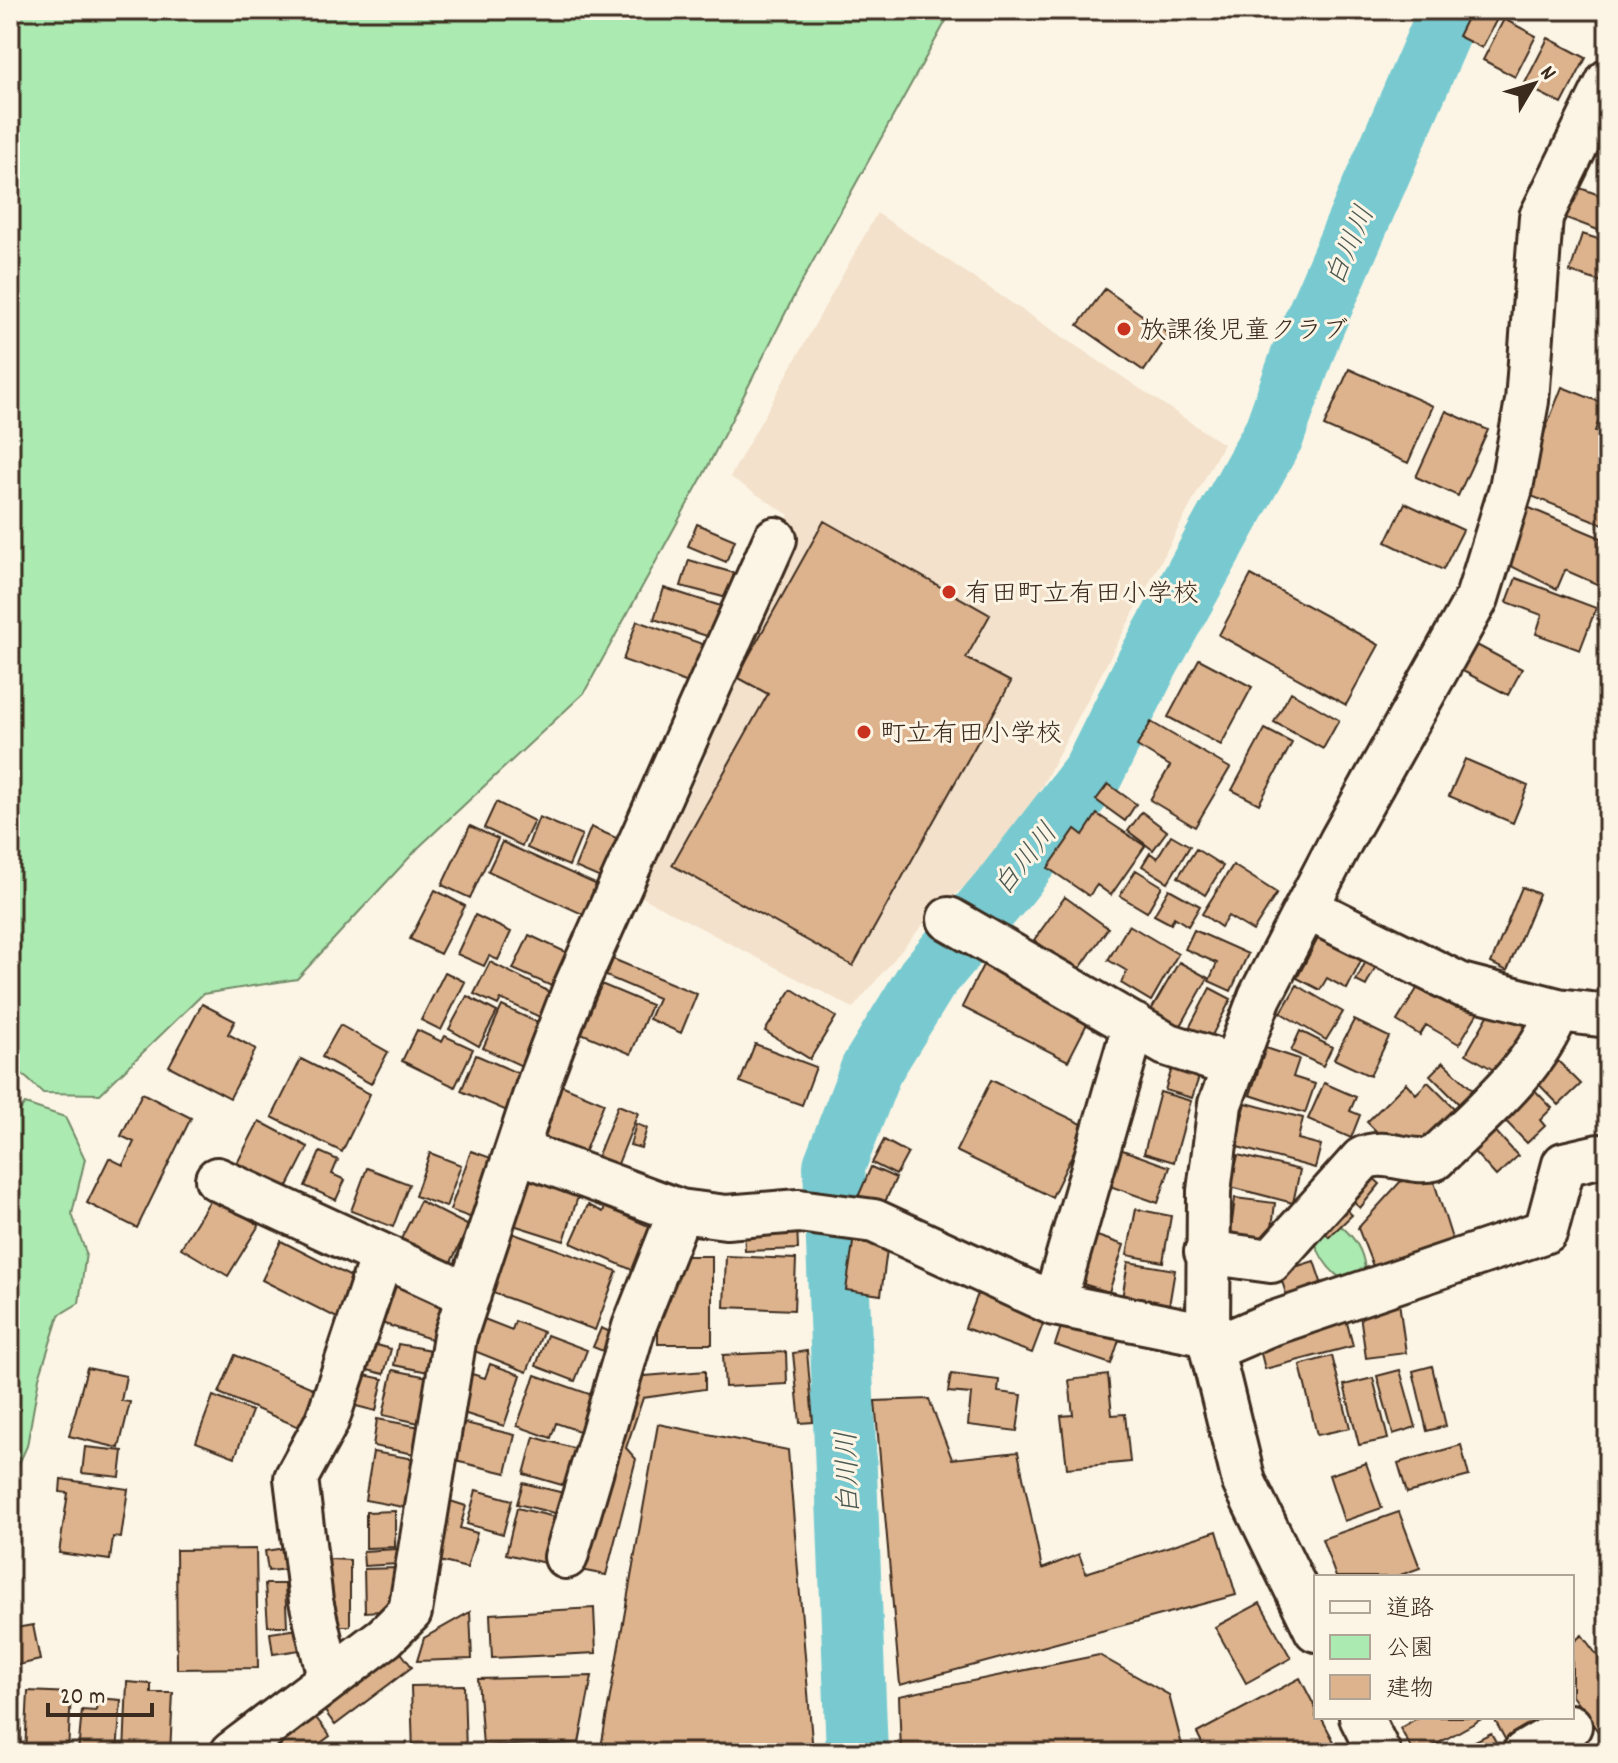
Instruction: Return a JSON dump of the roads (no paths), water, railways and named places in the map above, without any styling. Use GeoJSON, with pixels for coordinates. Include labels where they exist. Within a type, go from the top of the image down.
{"type":"FeatureCollection","features":[{"type":"Feature","properties":{"kind":"street"},"geometry":{"type":"LineString","coordinates":[[1314,1626],[1244,1482],[1210,1342],[1206,1252],[1209,1191],[1220,1104],[1260,997],[1477,598],[1511,488],[1527,401],[1541,217],[1608,81]]}},
{"type":"Feature","properties":{"kind":"street"},"geometry":{"type":"LineString","coordinates":[[232,1753],[385,1637],[410,1612],[455,1336],[517,1151],[574,990],[775,539]]}},
{"type":"Feature","properties":{"kind":"street"},"geometry":{"type":"LineString","coordinates":[[1307,908],[1461,985],[1558,1010],[1608,1016]]}},
{"type":"Feature","properties":{"kind":"street"},"geometry":{"type":"LineString","coordinates":[[949,919],[1010,957],[1166,1044],[1234,1066]]}},
{"type":"Feature","properties":{"kind":"street"},"geometry":{"type":"LineString","coordinates":[[1206,1252],[1271,1261],[1362,1159],[1373,1153],[1424,1161],[1434,1159],[1514,1080],[1547,1038],[1558,1010]]}},
{"type":"Feature","properties":{"kind":"street"},"geometry":{"type":"LineString","coordinates":[[1054,1304],[1134,1025]]}},
{"type":"Feature","properties":{"kind":"street"},"geometry":{"type":"LineString","coordinates":[[517,1151],[680,1211],[726,1217],[799,1211],[874,1221],[1054,1304],[1210,1342],[1546,1231],[1564,1164],[1599,1156]]}},
{"type":"Feature","properties":{"kind":"street"},"geometry":{"type":"LineString","coordinates":[[217,1179],[469,1295]]}},
{"type":"Feature","properties":{"kind":"street"},"geometry":{"type":"LineString","coordinates":[[566,1557],[634,1327],[680,1211]]}},
{"type":"Feature","properties":{"kind":"street"},"geometry":{"type":"LineString","coordinates":[[329,1678],[311,1601],[296,1478],[327,1421],[382,1255]]}},
{"type":"Feature","properties":{"kind":"street"},"geometry":{"type":"LineString","coordinates":[[1362,1719],[1379,1753]]}},
{"type":"Feature","properties":{"kind":"street"},"geometry":{"type":"LineString","coordinates":[[1524,1753],[1570,1726]]}},
{"type":"Feature","properties":{"kind":"waterway","name":"白川川"},"geometry":{"type":"LineString","coordinates":[[857,1753],[834,1166],[871,1070],[927,979],[1008,883],[1093,773],[1146,666],[1274,434],[1310,333],[1450,10]]}},
{"type":"Feature","properties":{"kind":"place","name":"放課後児童クラブ"},"geometry":{"type":"Point","coordinates":[1124,329]}},
{"type":"Feature","properties":{"kind":"place","name":"有田町立有田小学校"},"geometry":{"type":"Point","coordinates":[949,592]}},
{"type":"Feature","properties":{"kind":"place","name":"町立有田小学校"},"geometry":{"type":"Point","coordinates":[864,732]}}]}
